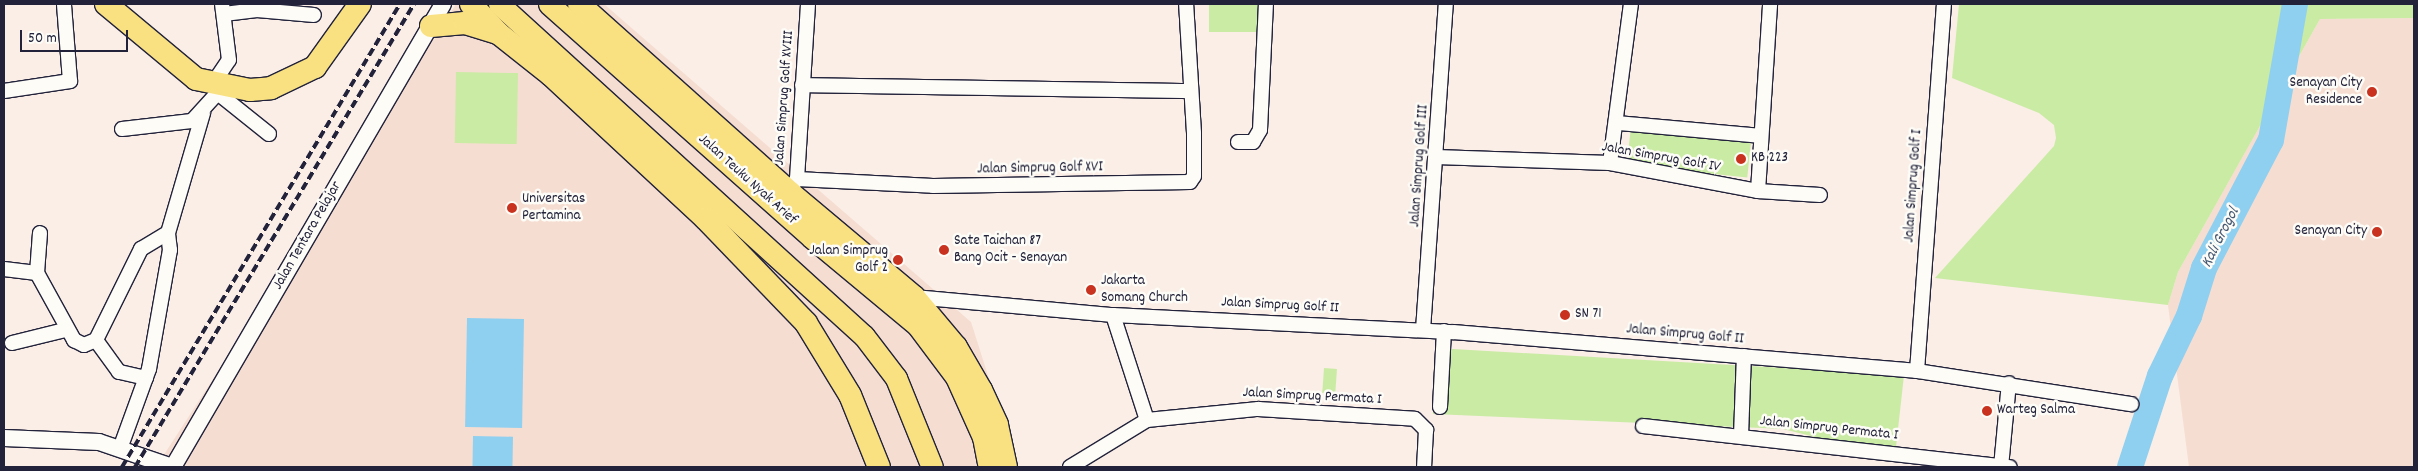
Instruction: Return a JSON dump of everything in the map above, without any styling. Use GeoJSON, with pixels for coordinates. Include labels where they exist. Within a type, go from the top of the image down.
{"type":"FeatureCollection","features":[{"type":"Feature","properties":{"kind":"highway"},"geometry":{"type":"LineString","coordinates":[[106,4],[186,72],[218,89],[271,88],[298,78],[329,51],[360,4]]}},
{"type":"Feature","properties":{"kind":"highway"},"geometry":{"type":"LineString","coordinates":[[472,4],[498,33],[631,149],[806,323],[850,395],[879,467]]}},
{"type":"Feature","properties":{"kind":"highway"},"geometry":{"type":"LineString","coordinates":[[579,4],[793,186],[914,297],[956,346],[981,390],[996,425],[1006,467]]}},
{"type":"Feature","properties":{"kind":"highway"},"geometry":{"type":"LineString","coordinates":[[431,26],[465,23],[498,33]]}},
{"type":"Feature","properties":{"kind":"main road"},"geometry":{"type":"LineString","coordinates":[[499,4],[864,336],[896,378],[932,467]]}},
{"type":"Feature","properties":{"kind":"main road","name":"Jalan Teuku Nyak Arief"},"geometry":{"type":"LineString","coordinates":[[549,4],[811,238],[917,325],[956,377],[983,437],[989,467]]}},
{"type":"Feature","properties":{"kind":"street"},"geometry":{"type":"LineString","coordinates":[[4,90],[70,81],[64,4]]}},
{"type":"Feature","properties":{"kind":"street","name":"Jalan Tentara Pelajar"},"geometry":{"type":"LineString","coordinates":[[172,467],[443,4]]}},
{"type":"Feature","properties":{"kind":"street","name":"Jalan Simprug Golf XVIII"},"geometry":{"type":"LineString","coordinates":[[793,186],[808,4]]}},
{"type":"Feature","properties":{"kind":"street"},"geometry":{"type":"LineString","coordinates":[[802,85],[1191,91],[1186,4]]}},
{"type":"Feature","properties":{"kind":"street"},"geometry":{"type":"LineString","coordinates":[[1238,142],[1253,142],[1260,130],[1266,4]]}},
{"type":"Feature","properties":{"kind":"street","name":"Jalan Simprug Golf III"},"geometry":{"type":"LineString","coordinates":[[1424,330],[1446,4]]}},
{"type":"Feature","properties":{"kind":"street"},"geometry":{"type":"LineString","coordinates":[[1610,163],[1618,123],[1631,4]]}},
{"type":"Feature","properties":{"kind":"street"},"geometry":{"type":"LineString","coordinates":[[1758,191],[1760,136],[1770,4]]}},
{"type":"Feature","properties":{"kind":"street","name":"Jalan Simprug Golf I"},"geometry":{"type":"LineString","coordinates":[[1917,371],[1944,4]]}},
{"type":"Feature","properties":{"kind":"street"},"geometry":{"type":"LineString","coordinates":[[120,446],[146,378],[170,250],[168,233],[203,113],[218,89],[229,60],[223,9],[314,14]]}},
{"type":"Feature","properties":{"kind":"street"},"geometry":{"type":"LineString","coordinates":[[218,89],[269,134]]}},
{"type":"Feature","properties":{"kind":"street","name":"Jalan Simprug Golf XVI"},"geometry":{"type":"LineString","coordinates":[[793,186],[1186,183],[1194,180],[1195,171],[1191,91]]}},
{"type":"Feature","properties":{"kind":"street"},"geometry":{"type":"LineString","coordinates":[[122,129],[192,121],[203,113]]}},
{"type":"Feature","properties":{"kind":"street"},"geometry":{"type":"LineString","coordinates":[[1618,123],[1760,136]]}},
{"type":"Feature","properties":{"kind":"street","name":"Jalan Simprug Golf IV"},"geometry":{"type":"LineString","coordinates":[[1436,157],[1610,163],[1758,191],[1820,195]]}},
{"type":"Feature","properties":{"kind":"street"},"geometry":{"type":"LineString","coordinates":[[40,233],[37,273],[65,330],[79,344],[96,340],[142,249],[168,233]]}},
{"type":"Feature","properties":{"kind":"street"},"geometry":{"type":"LineString","coordinates":[[4,269],[37,273]]}},
{"type":"Feature","properties":{"kind":"street","name":"Jalan Simprug Golf II"},"geometry":{"type":"LineString","coordinates":[[914,297],[1113,315],[1444,331],[1917,371],[2009,383],[2131,404]]}},
{"type":"Feature","properties":{"kind":"street"},"geometry":{"type":"LineString","coordinates":[[1113,315],[1147,420]]}},
{"type":"Feature","properties":{"kind":"street"},"geometry":{"type":"LineString","coordinates":[[12,343],[65,330]]}},
{"type":"Feature","properties":{"kind":"street"},"geometry":{"type":"LineString","coordinates":[[1440,407],[1444,331]]}},
{"type":"Feature","properties":{"kind":"street"},"geometry":{"type":"LineString","coordinates":[[96,340],[119,372],[146,378]]}},
{"type":"Feature","properties":{"kind":"street"},"geometry":{"type":"LineString","coordinates":[[1740,436],[1744,356]]}},
{"type":"Feature","properties":{"kind":"street"},"geometry":{"type":"LineString","coordinates":[[2001,467],[2009,383]]}},
{"type":"Feature","properties":{"kind":"street","name":"Jalan Simprug Permata I"},"geometry":{"type":"LineString","coordinates":[[1070,467],[1147,420],[1258,409],[1415,419],[1426,430],[1424,467]]}},
{"type":"Feature","properties":{"kind":"street","name":"Jalan Simprug Permata I"},"geometry":{"type":"LineString","coordinates":[[1643,426],[2010,467]]}},
{"type":"Feature","properties":{"kind":"street"},"geometry":{"type":"LineString","coordinates":[[4,438],[120,446],[172,467]]}},
{"type":"Feature","properties":{"kind":"shaded area","name":"Universitas Pertamina"},"geometry":{"type":"Polygon","coordinates":[[[456,4],[604,4],[971,322],[1017,467],[156,467],[456,4]]]}},
{"type":"Feature","properties":{"kind":"shaded area"},"geometry":{"type":"Polygon","coordinates":[[[2414,18],[2414,467],[2189,467],[2168,305],[2178,272],[2320,19],[2414,18]]]}},
{"type":"Feature","properties":{"kind":"green space"},"geometry":{"type":"Polygon","coordinates":[[[1209,4],[1259,4],[1259,32],[1209,32],[1209,4]]]}},
{"type":"Feature","properties":{"kind":"green space"},"geometry":{"type":"Polygon","coordinates":[[[1959,4],[2414,4],[2414,18],[2320,19],[2178,272],[2168,305],[1935,278],[2054,146],[2056,138],[2054,125],[2039,113],[1952,78],[1959,4]]]}},
{"type":"Feature","properties":{"kind":"green space"},"geometry":{"type":"Polygon","coordinates":[[[456,72],[518,73],[517,144],[455,143],[456,72]]]}},
{"type":"Feature","properties":{"kind":"green space"},"geometry":{"type":"Polygon","coordinates":[[[1631,126],[1751,139],[1747,177],[1627,165],[1631,126]]]}},
{"type":"Feature","properties":{"kind":"green space"},"geometry":{"type":"Polygon","coordinates":[[[1436,348],[1904,375],[1896,447],[1827,440],[1783,429],[1433,414],[1436,348]]]}},
{"type":"Feature","properties":{"kind":"green space"},"geometry":{"type":"Polygon","coordinates":[[[1324,368],[1337,369],[1335,394],[1322,393],[1324,368]]]}},
{"type":"Feature","properties":{"kind":"water"},"geometry":{"type":"Polygon","coordinates":[[[467,318],[524,319],[522,428],[465,427],[467,318]]]}},
{"type":"Feature","properties":{"kind":"water"},"geometry":{"type":"Polygon","coordinates":[[[473,436],[513,437],[512,467],[472,467],[473,436]]]}},
{"type":"Feature","properties":{"kind":"waterway","name":"Kali Grogol"},"geometry":{"type":"LineString","coordinates":[[2130,467],[2160,376],[2189,316],[2204,268],[2271,140],[2295,4]]}},
{"type":"Feature","properties":{"kind":"railway"},"geometry":{"type":"LineString","coordinates":[[122,467],[400,4]]}},
{"type":"Feature","properties":{"kind":"railway"},"geometry":{"type":"LineString","coordinates":[[135,467],[414,4]]}},
{"type":"Feature","properties":{"kind":"place","name":"Senayan City Residence"},"geometry":{"type":"Point","coordinates":[2372,92]}},
{"type":"Feature","properties":{"kind":"place","name":"KB 223"},"geometry":{"type":"Point","coordinates":[1741,159]}},
{"type":"Feature","properties":{"kind":"place","name":"Universitas Pertamina"},"geometry":{"type":"Point","coordinates":[512,208]}},
{"type":"Feature","properties":{"kind":"place","name":"Senayan City"},"geometry":{"type":"Point","coordinates":[2377,232]}},
{"type":"Feature","properties":{"kind":"place","name":"Sate Taichan 87 Bang Ocit - Senayan"},"geometry":{"type":"Point","coordinates":[944,250]}},
{"type":"Feature","properties":{"kind":"place","name":"Jalan Simprug Golf 2"},"geometry":{"type":"Point","coordinates":[898,260]}},
{"type":"Feature","properties":{"kind":"place","name":"Jakarta Somang Church"},"geometry":{"type":"Point","coordinates":[1091,290]}},
{"type":"Feature","properties":{"kind":"place","name":"SN 71"},"geometry":{"type":"Point","coordinates":[1565,315]}},
{"type":"Feature","properties":{"kind":"place","name":"Warteg Salma"},"geometry":{"type":"Point","coordinates":[1987,411]}}]}
